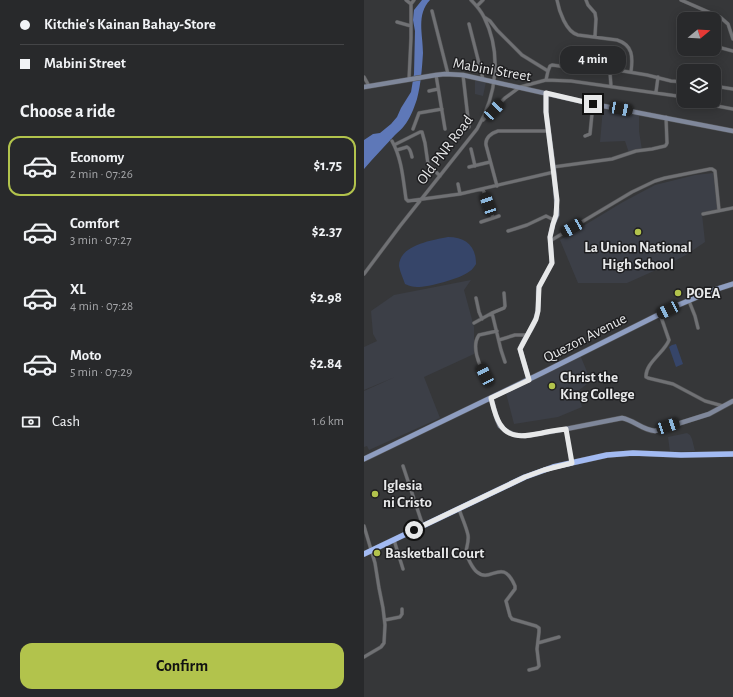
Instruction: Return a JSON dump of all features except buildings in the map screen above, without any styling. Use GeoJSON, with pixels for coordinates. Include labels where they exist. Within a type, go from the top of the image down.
{"type":"FeatureCollection","features":[{"type":"Feature","properties":{"kind":"highway"},"geometry":{"type":"LineString","coordinates":[[364,554],[525,477],[544,470],[607,455],[633,453],[733,454]]}},
{"type":"Feature","properties":{"kind":"main road","name":"Quezon Avenue"},"geometry":{"type":"LineString","coordinates":[[364,459],[529,380],[660,314],[714,290],[733,284]]}},
{"type":"Feature","properties":{"kind":"street"},"geometry":{"type":"LineString","coordinates":[[406,0],[411,4]]}},
{"type":"Feature","properties":{"kind":"street"},"geometry":{"type":"LineString","coordinates":[[411,78],[411,4],[414,0]]}},
{"type":"Feature","properties":{"kind":"street","name":"Old PNR Road"},"geometry":{"type":"LineString","coordinates":[[364,274],[477,129],[489,104],[496,65],[495,50],[484,17],[471,0]]}},
{"type":"Feature","properties":{"kind":"street"},"geometry":{"type":"LineString","coordinates":[[476,6],[483,0]]}},
{"type":"Feature","properties":{"kind":"street"},"geometry":{"type":"LineString","coordinates":[[557,0],[562,16],[574,34],[622,41],[632,56],[631,72]]}},
{"type":"Feature","properties":{"kind":"street"},"geometry":{"type":"LineString","coordinates":[[586,0],[588,5],[595,13],[595,36]]}},
{"type":"Feature","properties":{"kind":"street"},"geometry":{"type":"LineString","coordinates":[[680,0],[720,17],[728,24],[733,39]]}},
{"type":"Feature","properties":{"kind":"street"},"geometry":{"type":"LineString","coordinates":[[432,11],[448,74]]}},
{"type":"Feature","properties":{"kind":"street"},"geometry":{"type":"LineString","coordinates":[[484,17],[490,21],[522,55],[548,71]]}},
{"type":"Feature","properties":{"kind":"street"},"geometry":{"type":"LineString","coordinates":[[397,22],[411,26]]}},
{"type":"Feature","properties":{"kind":"street"},"geometry":{"type":"LineString","coordinates":[[469,24],[483,79]]}},
{"type":"Feature","properties":{"kind":"street"},"geometry":{"type":"LineString","coordinates":[[490,32],[497,30]]}},
{"type":"Feature","properties":{"kind":"street"},"geometry":{"type":"LineString","coordinates":[[721,48],[733,51]]}},
{"type":"Feature","properties":{"kind":"street"},"geometry":{"type":"LineString","coordinates":[[546,80],[550,66],[553,65],[610,73]]}},
{"type":"Feature","properties":{"kind":"street"},"geometry":{"type":"LineString","coordinates":[[611,86],[611,68],[677,81]]}},
{"type":"Feature","properties":{"kind":"street"},"geometry":{"type":"LineString","coordinates":[[436,74],[444,129]]}},
{"type":"Feature","properties":{"kind":"street","name":"Mabini Street"},"geometry":{"type":"LineString","coordinates":[[366,86],[436,74],[463,75],[593,104],[733,131]]}},
{"type":"Feature","properties":{"kind":"street"},"geometry":{"type":"LineString","coordinates":[[463,75],[469,127]]}},
{"type":"Feature","properties":{"kind":"street"},"geometry":{"type":"LineString","coordinates":[[364,77],[366,86]]}},
{"type":"Feature","properties":{"kind":"street"},"geometry":{"type":"LineString","coordinates":[[656,92],[658,77]]}},
{"type":"Feature","properties":{"kind":"street"},"geometry":{"type":"LineString","coordinates":[[482,121],[505,98],[520,87],[546,80],[571,81],[677,96]]}},
{"type":"Feature","properties":{"kind":"street"},"geometry":{"type":"LineString","coordinates":[[721,87],[733,89]]}},
{"type":"Feature","properties":{"kind":"street"},"geometry":{"type":"LineString","coordinates":[[429,91],[438,90]]}},
{"type":"Feature","properties":{"kind":"street"},"geometry":{"type":"LineString","coordinates":[[529,380],[520,349],[536,319],[538,311],[539,287],[552,263],[550,241],[557,209],[554,170],[545,107],[546,93]]}},
{"type":"Feature","properties":{"kind":"street"},"geometry":{"type":"LineString","coordinates":[[585,136],[590,134],[593,104]]}},
{"type":"Feature","properties":{"kind":"street"},"geometry":{"type":"LineString","coordinates":[[721,107],[733,109]]}},
{"type":"Feature","properties":{"kind":"street"},"geometry":{"type":"LineString","coordinates":[[413,129],[419,113],[442,109]]}},
{"type":"Feature","properties":{"kind":"street"},"geometry":{"type":"LineString","coordinates":[[440,176],[429,166],[427,162],[422,132],[393,143],[400,161],[406,199],[409,201],[421,200],[497,186],[554,170],[612,159],[665,146],[668,141],[666,117]]}},
{"type":"Feature","properties":{"kind":"street"},"geometry":{"type":"LineString","coordinates":[[497,186],[486,142],[492,133],[498,131],[548,131]]}},
{"type":"Feature","properties":{"kind":"street"},"geometry":{"type":"LineString","coordinates":[[397,150],[408,147],[412,157]]}},
{"type":"Feature","properties":{"kind":"street"},"geometry":{"type":"LineString","coordinates":[[471,149],[475,166]]}},
{"type":"Feature","properties":{"kind":"street"},"geometry":{"type":"LineString","coordinates":[[469,167],[490,162]]}},
{"type":"Feature","properties":{"kind":"street"},"geometry":{"type":"LineString","coordinates":[[550,241],[645,185],[665,178],[693,172],[710,169],[715,171],[719,210]]}},
{"type":"Feature","properties":{"kind":"street"},"geometry":{"type":"LineString","coordinates":[[458,184],[460,194]]}},
{"type":"Feature","properties":{"kind":"street"},"geometry":{"type":"LineString","coordinates":[[483,189],[493,218]]}},
{"type":"Feature","properties":{"kind":"street"},"geometry":{"type":"LineString","coordinates":[[703,214],[733,208]]}},
{"type":"Feature","properties":{"kind":"street"},"geometry":{"type":"LineString","coordinates":[[481,222],[499,216]]}},
{"type":"Feature","properties":{"kind":"street"},"geometry":{"type":"LineString","coordinates":[[508,231],[527,225],[546,216],[554,220]]}},
{"type":"Feature","properties":{"kind":"street"},"geometry":{"type":"LineString","coordinates":[[474,323],[505,308],[504,293]]}},
{"type":"Feature","properties":{"kind":"street"},"geometry":{"type":"LineString","coordinates":[[476,298],[482,319]]}},
{"type":"Feature","properties":{"kind":"street"},"geometry":{"type":"LineString","coordinates":[[689,301],[698,328]]}},
{"type":"Feature","properties":{"kind":"street"},"geometry":{"type":"LineString","coordinates":[[492,313],[504,362]]}},
{"type":"Feature","properties":{"kind":"street"},"geometry":{"type":"LineString","coordinates":[[660,314],[669,340],[646,371],[646,377],[673,384],[705,400],[723,406]]}},
{"type":"Feature","properties":{"kind":"street"},"geometry":{"type":"LineString","coordinates":[[485,375],[478,360],[476,350],[477,338],[479,335],[497,331]]}},
{"type":"Feature","properties":{"kind":"street"},"geometry":{"type":"LineString","coordinates":[[499,340],[515,335],[528,335]]}},
{"type":"Feature","properties":{"kind":"street"},"geometry":{"type":"LineString","coordinates":[[491,398],[502,428],[509,433],[525,436],[622,418],[648,430],[655,431],[709,414],[733,401]]}},
{"type":"Feature","properties":{"kind":"street"},"geometry":{"type":"LineString","coordinates":[[566,429],[572,463]]}},
{"type":"Feature","properties":{"kind":"street"},"geometry":{"type":"LineString","coordinates":[[404,466],[423,526]]}},
{"type":"Feature","properties":{"kind":"street"},"geometry":{"type":"LineString","coordinates":[[459,509],[468,536],[466,554],[474,569],[484,575],[502,571],[508,575],[515,586],[515,589],[506,600],[510,616],[514,620],[538,627],[537,652],[539,666],[529,670]]}},
{"type":"Feature","properties":{"kind":"street"},"geometry":{"type":"LineString","coordinates":[[364,526],[375,563],[385,620],[384,643],[381,647],[364,657]]}},
{"type":"Feature","properties":{"kind":"street"},"geometry":{"type":"LineString","coordinates":[[394,540],[403,569]]}},
{"type":"Feature","properties":{"kind":"street"},"geometry":{"type":"LineString","coordinates":[[385,620],[400,617],[402,614],[402,609]]}},
{"type":"Feature","properties":{"kind":"street"},"geometry":{"type":"LineString","coordinates":[[538,643],[560,638]]}},
{"type":"Feature","properties":{"kind":"shaded area"},"geometry":{"type":"Polygon","coordinates":[[[422,0],[430,0],[423,12],[421,25],[423,59],[416,102],[410,117],[403,127],[364,169],[364,140],[373,134],[380,133],[391,124],[397,117],[411,92],[414,74],[414,10],[422,0]]]}},
{"type":"Feature","properties":{"kind":"shaded area"},"geometry":{"type":"Polygon","coordinates":[[[475,80],[486,82],[483,96],[475,94],[475,80]]]}},
{"type":"Feature","properties":{"kind":"shaded area"},"geometry":{"type":"Polygon","coordinates":[[[603,108],[639,114],[639,131],[642,150],[629,153],[625,141],[600,142],[603,108]]]}},
{"type":"Feature","properties":{"kind":"shaded area","name":"La Union National High School"},"geometry":{"type":"Polygon","coordinates":[[[713,173],[718,210],[702,214],[705,242],[686,255],[627,283],[578,283],[560,240],[623,202],[655,185],[695,175],[713,173]]]}},
{"type":"Feature","properties":{"kind":"shaded area"},"geometry":{"type":"Polygon","coordinates":[[[454,237],[465,241],[472,248],[476,258],[476,264],[472,269],[452,280],[436,284],[417,287],[405,284],[399,266],[400,259],[405,253],[411,248],[426,242],[454,237]]]}},
{"type":"Feature","properties":{"kind":"shaded area"},"geometry":{"type":"Polygon","coordinates":[[[471,280],[464,290],[474,327],[474,354],[424,377],[440,418],[369,450],[367,446],[364,447],[364,391],[395,377],[364,390],[364,347],[377,341],[373,334],[371,311],[394,295],[471,280]]]}},
{"type":"Feature","properties":{"kind":"shaded area"},"geometry":{"type":"Polygon","coordinates":[[[676,344],[683,364],[676,367],[669,347],[676,344]]]}},
{"type":"Feature","properties":{"kind":"shaded area","name":"Christ the King College"},"geometry":{"type":"Polygon","coordinates":[[[580,355],[591,381],[578,391],[582,407],[558,417],[514,424],[506,393],[580,355]]]}},
{"type":"Feature","properties":{"kind":"shaded area"},"geometry":{"type":"Polygon","coordinates":[[[687,433],[692,439],[695,451],[670,452],[668,437],[687,433]]]}},
{"type":"Feature","properties":{"kind":"place","name":"La Union National High School"},"geometry":{"type":"Point","coordinates":[638,232]}},
{"type":"Feature","properties":{"kind":"place","name":"POEA"},"geometry":{"type":"Point","coordinates":[678,293]}},
{"type":"Feature","properties":{"kind":"place","name":"Christ the King College"},"geometry":{"type":"Point","coordinates":[552,386]}},
{"type":"Feature","properties":{"kind":"place","name":"Iglesia ni Cristo"},"geometry":{"type":"Point","coordinates":[375,494]}},
{"type":"Feature","properties":{"kind":"place","name":"Basketball Court"},"geometry":{"type":"Point","coordinates":[377,553]}},
{"type":"Feature","properties":{"kind":"route"},"geometry":{"type":"LineString","coordinates":[[414,530],[525,477],[553,467],[572,463],[566,429],[525,436],[509,433],[502,428],[499,423],[491,398],[529,380],[520,349],[536,319],[538,311],[539,287],[552,263],[550,237],[556,215],[557,200],[546,112],[546,93],[593,104]]}}]}
